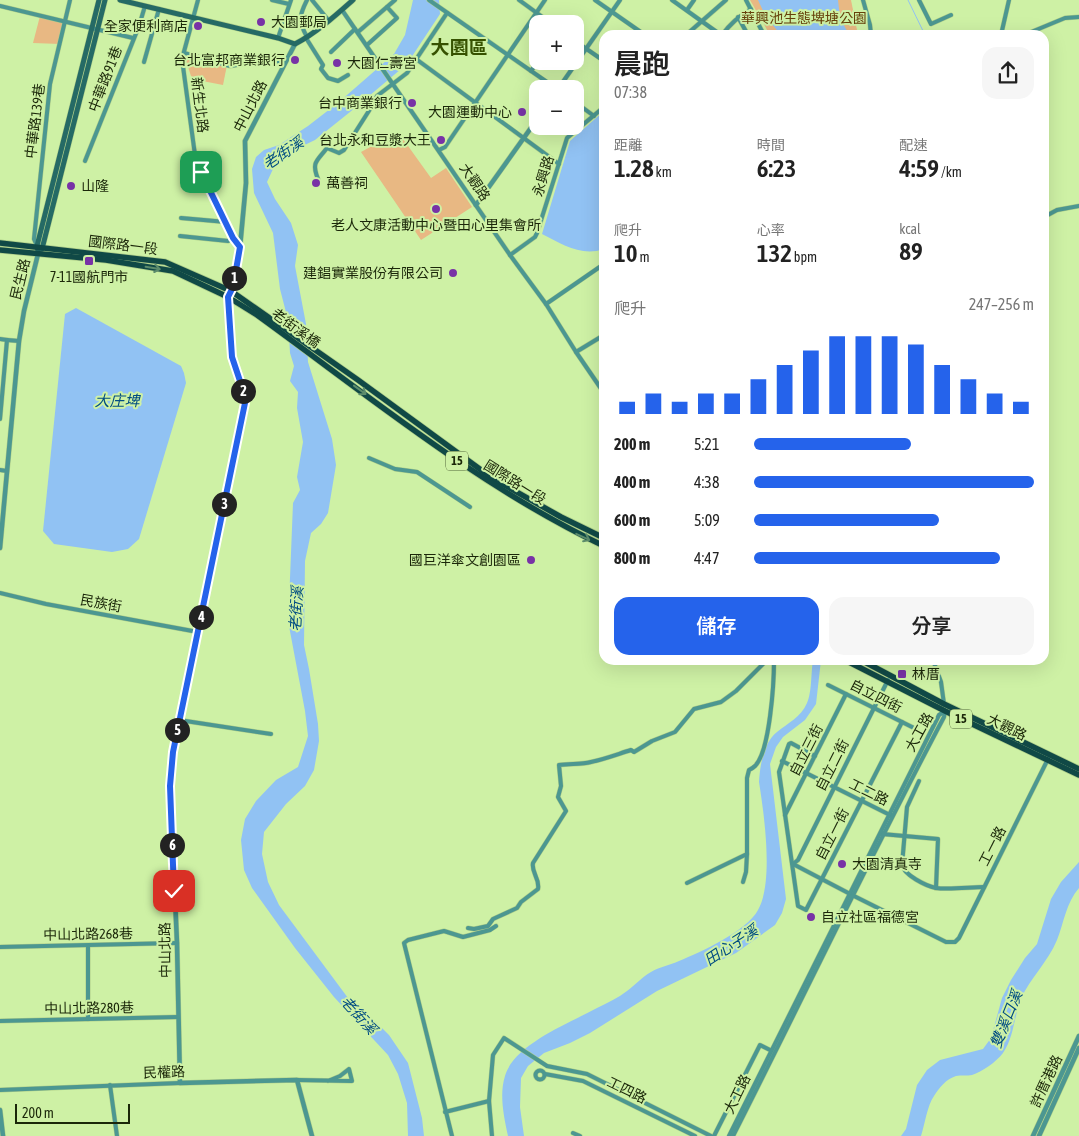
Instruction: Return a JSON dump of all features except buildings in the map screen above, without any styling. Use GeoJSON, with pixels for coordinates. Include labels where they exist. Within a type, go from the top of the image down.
{"type":"FeatureCollection","features":[{"type":"Feature","properties":{"kind":"main road","name":"民生路"},"geometry":{"type":"LineString","coordinates":[[38,254],[94,29],[99,0]]}},
{"type":"Feature","properties":{"kind":"main road","name":"民生路"},"geometry":{"type":"LineString","coordinates":[[94,29],[104,0]]}},
{"type":"Feature","properties":{"kind":"main road"},"geometry":{"type":"LineString","coordinates":[[120,0],[278,38],[295,44],[329,21],[353,0]]}},
{"type":"Feature","properties":{"kind":"main road","name":"國際路一段"},"geometry":{"type":"LineString","coordinates":[[0,243],[165,262],[230,294],[260,313]]}},
{"type":"Feature","properties":{"kind":"main road","name":"國際路一段"},"geometry":{"type":"LineString","coordinates":[[0,250],[106,260],[173,272],[230,294]]}},
{"type":"Feature","properties":{"kind":"main road","name":"老街溪橋"},"geometry":{"type":"LineString","coordinates":[[260,313],[323,359]]}},
{"type":"Feature","properties":{"kind":"main road","name":"國際路一段"},"geometry":{"type":"LineString","coordinates":[[323,359],[492,478],[561,517],[599,536]]}},
{"type":"Feature","properties":{"kind":"main road","name":"國際路一段"},"geometry":{"type":"LineString","coordinates":[[323,359],[460,463],[522,503],[575,533],[599,544]]}},
{"type":"Feature","properties":{"kind":"main road","name":"大觀路"},"geometry":{"type":"LineString","coordinates":[[857,665],[944,704],[1079,775]]}},
{"type":"Feature","properties":{"kind":"main road","name":"大觀路"},"geometry":{"type":"LineString","coordinates":[[868,665],[945,711],[1048,758],[1079,769]]}},
{"type":"Feature","properties":{"kind":"street","name":"中華路139巷"},"geometry":{"type":"LineString","coordinates":[[40,247],[34,239],[50,84],[70,0]]}},
{"type":"Feature","properties":{"kind":"street","name":"新生北路"},"geometry":{"type":"LineString","coordinates":[[198,0],[182,59],[195,155],[201,172],[233,238],[240,247]]}},
{"type":"Feature","properties":{"kind":"street"},"geometry":{"type":"LineString","coordinates":[[272,0],[290,2],[278,38]]}},
{"type":"Feature","properties":{"kind":"street"},"geometry":{"type":"LineString","coordinates":[[307,0],[300,20],[306,38],[323,64],[321,69],[328,78],[338,81],[348,75]]}},
{"type":"Feature","properties":{"kind":"street"},"geometry":{"type":"LineString","coordinates":[[312,0],[329,21]]}},
{"type":"Feature","properties":{"kind":"street"},"geometry":{"type":"LineString","coordinates":[[330,52],[387,7],[390,2],[395,0]]}},
{"type":"Feature","properties":{"kind":"street"},"geometry":{"type":"LineString","coordinates":[[429,0],[544,80]]}},
{"type":"Feature","properties":{"kind":"street"},"geometry":{"type":"LineString","coordinates":[[519,0],[540,15]]}},
{"type":"Feature","properties":{"kind":"street"},"geometry":{"type":"LineString","coordinates":[[439,150],[445,147],[545,0]]}},
{"type":"Feature","properties":{"kind":"street"},"geometry":{"type":"LineString","coordinates":[[595,0],[638,30]]}},
{"type":"Feature","properties":{"kind":"street"},"geometry":{"type":"LineString","coordinates":[[599,30],[620,0]]}},
{"type":"Feature","properties":{"kind":"street"},"geometry":{"type":"LineString","coordinates":[[672,0],[715,30]]}},
{"type":"Feature","properties":{"kind":"street"},"geometry":{"type":"LineString","coordinates":[[686,10],[694,0]]}},
{"type":"Feature","properties":{"kind":"street"},"geometry":{"type":"LineString","coordinates":[[692,30],[726,0]]}},
{"type":"Feature","properties":{"kind":"street"},"geometry":{"type":"LineString","coordinates":[[746,0],[762,30]]}},
{"type":"Feature","properties":{"kind":"street"},"geometry":{"type":"LineString","coordinates":[[863,0],[870,30]]}},
{"type":"Feature","properties":{"kind":"street"},"geometry":{"type":"LineString","coordinates":[[919,0],[931,24],[951,15]]}},
{"type":"Feature","properties":{"kind":"street"},"geometry":{"type":"LineString","coordinates":[[1002,30],[1009,0]]}},
{"type":"Feature","properties":{"kind":"street"},"geometry":{"type":"LineString","coordinates":[[0,6],[133,38]]}},
{"type":"Feature","properties":{"kind":"street","name":"中華路91巷"},"geometry":{"type":"LineString","coordinates":[[85,161],[139,26],[145,6]]}},
{"type":"Feature","properties":{"kind":"street"},"geometry":{"type":"LineString","coordinates":[[367,44],[396,18],[387,7]]}},
{"type":"Feature","properties":{"kind":"street"},"geometry":{"type":"LineString","coordinates":[[144,62],[159,9]]}},
{"type":"Feature","properties":{"kind":"street"},"geometry":{"type":"LineString","coordinates":[[725,30],[738,17],[751,9]]}},
{"type":"Feature","properties":{"kind":"street","name":"大觀路"},"geometry":{"type":"LineString","coordinates":[[342,10],[510,255],[546,304],[599,385]]}},
{"type":"Feature","properties":{"kind":"street"},"geometry":{"type":"LineString","coordinates":[[318,178],[314,164],[327,148],[339,153],[344,150],[377,96],[392,82],[407,73],[447,13]]}},
{"type":"Feature","properties":{"kind":"street"},"geometry":{"type":"LineString","coordinates":[[738,17],[745,30]]}},
{"type":"Feature","properties":{"kind":"street"},"geometry":{"type":"LineString","coordinates":[[1036,30],[1065,18],[1079,17]]}},
{"type":"Feature","properties":{"kind":"street"},"geometry":{"type":"LineString","coordinates":[[564,80],[599,30]]}},
{"type":"Feature","properties":{"kind":"street","name":"中山北路"},"geometry":{"type":"LineString","coordinates":[[180,1083],[177,943],[170,786],[173,752],[245,403],[232,357],[230,294],[240,247],[246,182],[244,141],[295,44]]}},
{"type":"Feature","properties":{"kind":"street"},"geometry":{"type":"LineString","coordinates":[[586,49],[599,58]]}},
{"type":"Feature","properties":{"kind":"street"},"geometry":{"type":"LineString","coordinates":[[184,53],[230,66],[270,60],[285,63]]}},
{"type":"Feature","properties":{"kind":"street"},"geometry":{"type":"LineString","coordinates":[[416,59],[559,164]]}},
{"type":"Feature","properties":{"kind":"street"},"geometry":{"type":"LineString","coordinates":[[584,109],[594,116]]}},
{"type":"Feature","properties":{"kind":"street","name":"永興路"},"geometry":{"type":"LineString","coordinates":[[510,255],[535,237],[537,233],[567,138],[599,112]]}},
{"type":"Feature","properties":{"kind":"street"},"geometry":{"type":"LineString","coordinates":[[476,205],[529,131]]}},
{"type":"Feature","properties":{"kind":"street"},"geometry":{"type":"LineString","coordinates":[[1049,214],[1057,210],[1079,206]]}},
{"type":"Feature","properties":{"kind":"street"},"geometry":{"type":"LineString","coordinates":[[181,218],[226,222]]}},
{"type":"Feature","properties":{"kind":"street"},"geometry":{"type":"LineString","coordinates":[[180,236],[228,241],[233,238]]}},
{"type":"Feature","properties":{"kind":"street","name":"民生路"},"geometry":{"type":"LineString","coordinates":[[0,548],[19,341],[38,254]]}},
{"type":"Feature","properties":{"kind":"street"},"geometry":{"type":"LineString","coordinates":[[546,304],[599,267]]}},
{"type":"Feature","properties":{"kind":"street"},"geometry":{"type":"LineString","coordinates":[[576,352],[599,338]]}},
{"type":"Feature","properties":{"kind":"street"},"geometry":{"type":"LineString","coordinates":[[0,339],[19,341]]}},
{"type":"Feature","properties":{"kind":"street"},"geometry":{"type":"LineString","coordinates":[[0,419],[7,340]]}},
{"type":"Feature","properties":{"kind":"street"},"geometry":{"type":"LineString","coordinates":[[369,458],[395,469],[417,472],[470,507]]}},
{"type":"Feature","properties":{"kind":"street"},"geometry":{"type":"LineString","coordinates":[[0,470],[7,471]]}},
{"type":"Feature","properties":{"kind":"street","name":"民族街"},"geometry":{"type":"LineString","coordinates":[[0,593],[46,604],[198,632]]}},
{"type":"Feature","properties":{"kind":"street"},"geometry":{"type":"LineString","coordinates":[[468,928],[474,929],[490,924],[493,919],[517,908],[538,889],[539,882],[532,867],[533,863],[566,811],[558,797],[561,786],[559,765],[591,762],[631,750],[634,752],[652,741],[675,732],[694,709],[721,702],[736,691],[761,665]]}},
{"type":"Feature","properties":{"kind":"street"},"geometry":{"type":"LineString","coordinates":[[743,882],[746,872],[747,854],[747,778],[749,770],[756,766],[760,758],[766,736],[774,665]]}},
{"type":"Feature","properties":{"kind":"street"},"geometry":{"type":"LineString","coordinates":[[936,665],[941,682],[945,711]]}},
{"type":"Feature","properties":{"kind":"street","name":"自立二街"},"geometry":{"type":"LineString","coordinates":[[793,864],[798,860],[889,678]]}},
{"type":"Feature","properties":{"kind":"street","name":"自立四街"},"geometry":{"type":"LineString","coordinates":[[828,685],[914,728]]}},
{"type":"Feature","properties":{"kind":"street","name":"自立三街"},"geometry":{"type":"LineString","coordinates":[[785,815],[846,694]]}},
{"type":"Feature","properties":{"kind":"street","name":"大工路"},"geometry":{"type":"LineString","coordinates":[[733,1136],[890,815],[944,717],[945,711]]}},
{"type":"Feature","properties":{"kind":"street"},"geometry":{"type":"LineString","coordinates":[[179,720],[271,734]]}},
{"type":"Feature","properties":{"kind":"street","name":"自立一街"},"geometry":{"type":"LineString","coordinates":[[793,864],[798,906],[806,910],[902,722]]}},
{"type":"Feature","properties":{"kind":"street"},"geometry":{"type":"LineString","coordinates":[[815,756],[791,743],[779,772],[793,864],[852,895]]}},
{"type":"Feature","properties":{"kind":"street","name":"工一路"},"geometry":{"type":"LineString","coordinates":[[852,895],[946,942],[951,943],[959,938],[1048,758]]}},
{"type":"Feature","properties":{"kind":"street","name":"工二路"},"geometry":{"type":"LineString","coordinates":[[782,761],[890,815]]}},
{"type":"Feature","properties":{"kind":"street"},"geometry":{"type":"LineString","coordinates":[[920,781],[907,807],[902,864],[904,870],[909,875],[936,888],[984,887]]}},
{"type":"Feature","properties":{"kind":"street"},"geometry":{"type":"LineString","coordinates":[[882,834],[938,839],[936,888]]}},
{"type":"Feature","properties":{"kind":"street"},"geometry":{"type":"LineString","coordinates":[[688,883],[747,854]]}},
{"type":"Feature","properties":{"kind":"street","name":"大工路"},"geometry":{"type":"LineString","coordinates":[[728,1136],[770,1050],[852,895]]}},
{"type":"Feature","properties":{"kind":"street"},"geometry":{"type":"LineString","coordinates":[[452,1136],[404,943],[410,939],[444,931],[464,937],[490,930],[496,926]]}},
{"type":"Feature","properties":{"kind":"street","name":"中山北路268巷"},"geometry":{"type":"LineString","coordinates":[[0,947],[177,943]]}},
{"type":"Feature","properties":{"kind":"street"},"geometry":{"type":"LineString","coordinates":[[88,946],[88,1019]]}},
{"type":"Feature","properties":{"kind":"street","name":"中山北路280巷"},"geometry":{"type":"LineString","coordinates":[[0,1021],[178,1017]]}},
{"type":"Feature","properties":{"kind":"street","name":"許厝港路"},"geometry":{"type":"LineString","coordinates":[[1039,1136],[1079,1036]]}},
{"type":"Feature","properties":{"kind":"street"},"geometry":{"type":"LineString","coordinates":[[492,1136],[489,1101],[493,1055],[504,1038],[547,1066],[587,1074],[712,1136],[760,1045],[770,1050]]}},
{"type":"Feature","properties":{"kind":"street","name":"許厝港路"},"geometry":{"type":"LineString","coordinates":[[1033,1136],[1079,1048]]}},
{"type":"Feature","properties":{"kind":"street"},"geometry":{"type":"LineString","coordinates":[[755,1056],[765,1062]]}},
{"type":"Feature","properties":{"kind":"street","name":"民權路"},"geometry":{"type":"LineString","coordinates":[[0,1090],[297,1080],[328,1081],[352,1081],[350,1069],[328,1081]]}},
{"type":"Feature","properties":{"kind":"street","name":"工四路"},"geometry":{"type":"LineString","coordinates":[[545,1074],[583,1081],[695,1136]]}},
{"type":"Feature","properties":{"kind":"street"},"geometry":{"type":"LineString","coordinates":[[297,1080],[312,1136]]}},
{"type":"Feature","properties":{"kind":"street"},"geometry":{"type":"LineString","coordinates":[[110,1085],[117,1136]]}},
{"type":"Feature","properties":{"kind":"street"},"geometry":{"type":"LineString","coordinates":[[445,1112],[489,1101]]}},
{"type":"Feature","properties":{"kind":"street"},"geometry":{"type":"LineString","coordinates":[[0,1110],[2,1136]]}},
{"type":"Feature","properties":{"kind":"street"},"geometry":{"type":"LineString","coordinates":[[573,1132],[580,1136]]}},
{"type":"Feature","properties":{"kind":"green space","name":"華興池生態埤塘公園"},"geometry":{"type":"Polygon","coordinates":[[[750,0],[851,0],[857,30],[767,30],[750,0]]]}},
{"type":"Feature","properties":{"kind":"green space"},"geometry":{"type":"Polygon","coordinates":[[[40,16],[65,22],[60,44],[33,43],[40,16]]]}},
{"type":"Feature","properties":{"kind":"green space"},"geometry":{"type":"Polygon","coordinates":[[[188,56],[227,65],[223,85],[192,79],[186,61],[188,56]]]}},
{"type":"Feature","properties":{"kind":"green space"},"geometry":{"type":"Polygon","coordinates":[[[398,132],[431,178],[446,168],[472,207],[421,240],[361,152],[398,132]]]}},
{"type":"Feature","properties":{"kind":"water","name":"老街溪"},"geometry":{"type":"Polygon","coordinates":[[[413,0],[439,0],[440,14],[407,64],[315,140],[286,154],[273,169],[267,182],[275,199],[291,223],[298,245],[295,266],[306,324],[308,362],[332,439],[336,465],[328,513],[321,524],[311,533],[305,561],[304,645],[318,724],[319,741],[314,770],[305,786],[286,804],[264,832],[262,854],[268,882],[279,905],[348,998],[389,1035],[408,1063],[422,1118],[424,1136],[408,1136],[407,1103],[398,1074],[388,1055],[334,997],[295,948],[252,888],[244,870],[241,840],[245,819],[256,801],[276,780],[298,767],[308,736],[289,626],[293,503],[300,490],[297,477],[303,442],[297,408],[298,392],[290,381],[294,366],[290,353],[288,320],[280,289],[273,233],[254,193],[252,169],[256,157],[264,150],[279,145],[308,126],[394,54],[405,35],[413,0]]]}},
{"type":"Feature","properties":{"kind":"water","name":"華興池生態埤塘公園"},"geometry":{"type":"Polygon","coordinates":[[[758,0],[838,0],[840,18],[846,30],[777,30],[766,17],[758,0]]]}},
{"type":"Feature","properties":{"kind":"water"},"geometry":{"type":"Polygon","coordinates":[[[599,115],[599,250],[587,251],[572,248],[542,234],[570,141],[577,135],[584,135],[584,129],[599,115]]]}},
{"type":"Feature","properties":{"kind":"water","name":"大庄埤"},"geometry":{"type":"Polygon","coordinates":[[[76,308],[181,366],[186,383],[139,539],[128,549],[112,552],[54,544],[43,531],[65,314],[76,308]]]}},
{"type":"Feature","properties":{"kind":"water"},"geometry":{"type":"Polygon","coordinates":[[[813,665],[820,665],[816,704],[805,720],[783,737],[776,747],[770,764],[786,899],[782,913],[775,925],[736,953],[657,991],[590,1033],[544,1053],[528,1066],[521,1078],[520,1107],[524,1136],[508,1136],[503,1106],[503,1083],[510,1065],[519,1054],[544,1036],[620,996],[651,972],[723,940],[744,926],[758,910],[763,898],[767,866],[765,829],[759,782],[761,762],[768,742],[777,732],[798,716],[804,708],[809,699],[813,665]]]}},
{"type":"Feature","properties":{"kind":"water","name":"雙溪口溪"},"geometry":{"type":"Polygon","coordinates":[[[1079,862],[1079,888],[1068,906],[1053,948],[1021,999],[1007,1047],[993,1063],[980,1072],[972,1075],[952,1077],[938,1090],[928,1110],[921,1136],[901,1136],[906,1129],[917,1085],[927,1070],[940,1060],[983,1049],[991,1038],[1002,998],[1025,958],[1037,944],[1051,899],[1061,882],[1079,862]]]}},
{"type":"Feature","properties":{"kind":"waterway","name":"田心子溪"},"geometry":{"type":"LineString","coordinates":[[908,0],[923,30]]}},
{"type":"Feature","properties":{"kind":"place","name":"大園郵局"},"geometry":{"type":"Point","coordinates":[261,22]}},
{"type":"Feature","properties":{"kind":"place","name":"全家便利商店"},"geometry":{"type":"Point","coordinates":[198,26]}},
{"type":"Feature","properties":{"kind":"place","name":"台北富邦商業銀行"},"geometry":{"type":"Point","coordinates":[295,60]}},
{"type":"Feature","properties":{"kind":"place","name":"大園仁壽宮"},"geometry":{"type":"Point","coordinates":[337,63]}},
{"type":"Feature","properties":{"kind":"place","name":"台中商業銀行"},"geometry":{"type":"Point","coordinates":[412,103]}},
{"type":"Feature","properties":{"kind":"place","name":"大園運動中心"},"geometry":{"type":"Point","coordinates":[522,112]}},
{"type":"Feature","properties":{"kind":"place","name":"台北永和豆漿大王"},"geometry":{"type":"Point","coordinates":[441,140]}},
{"type":"Feature","properties":{"kind":"place","name":"萬善祠"},"geometry":{"type":"Point","coordinates":[316,183]}},
{"type":"Feature","properties":{"kind":"place","name":"山隆"},"geometry":{"type":"Point","coordinates":[71,186]}},
{"type":"Feature","properties":{"kind":"place","name":"老人文康活動中心暨田心里集會所"},"geometry":{"type":"Point","coordinates":[436,209]}},
{"type":"Feature","properties":{"kind":"place","name":"7-11國航門市"},"geometry":{"type":"Point","coordinates":[89,261]}},
{"type":"Feature","properties":{"kind":"place","name":"建錩實業股份有限公司"},"geometry":{"type":"Point","coordinates":[453,273]}},
{"type":"Feature","properties":{"kind":"place","name":"國巨洋傘文創園區"},"geometry":{"type":"Point","coordinates":[531,560]}},
{"type":"Feature","properties":{"kind":"place","name":"林厝"},"geometry":{"type":"Point","coordinates":[902,674]}},
{"type":"Feature","properties":{"kind":"place","name":"大園清真寺"},"geometry":{"type":"Point","coordinates":[842,864]}},
{"type":"Feature","properties":{"kind":"place","name":"自立社區福德宮"},"geometry":{"type":"Point","coordinates":[811,917]}},
{"type":"Feature","properties":{"kind":"district","name":"大園區"},"geometry":{"type":"Point","coordinates":[459,47]}},
{"type":"Feature","properties":{"kind":"route"},"geometry":{"type":"LineString","coordinates":[[174,891],[170,786],[173,752],[245,403],[232,357],[228,297],[233,287],[240,247],[233,238],[201,172]]}}]}
